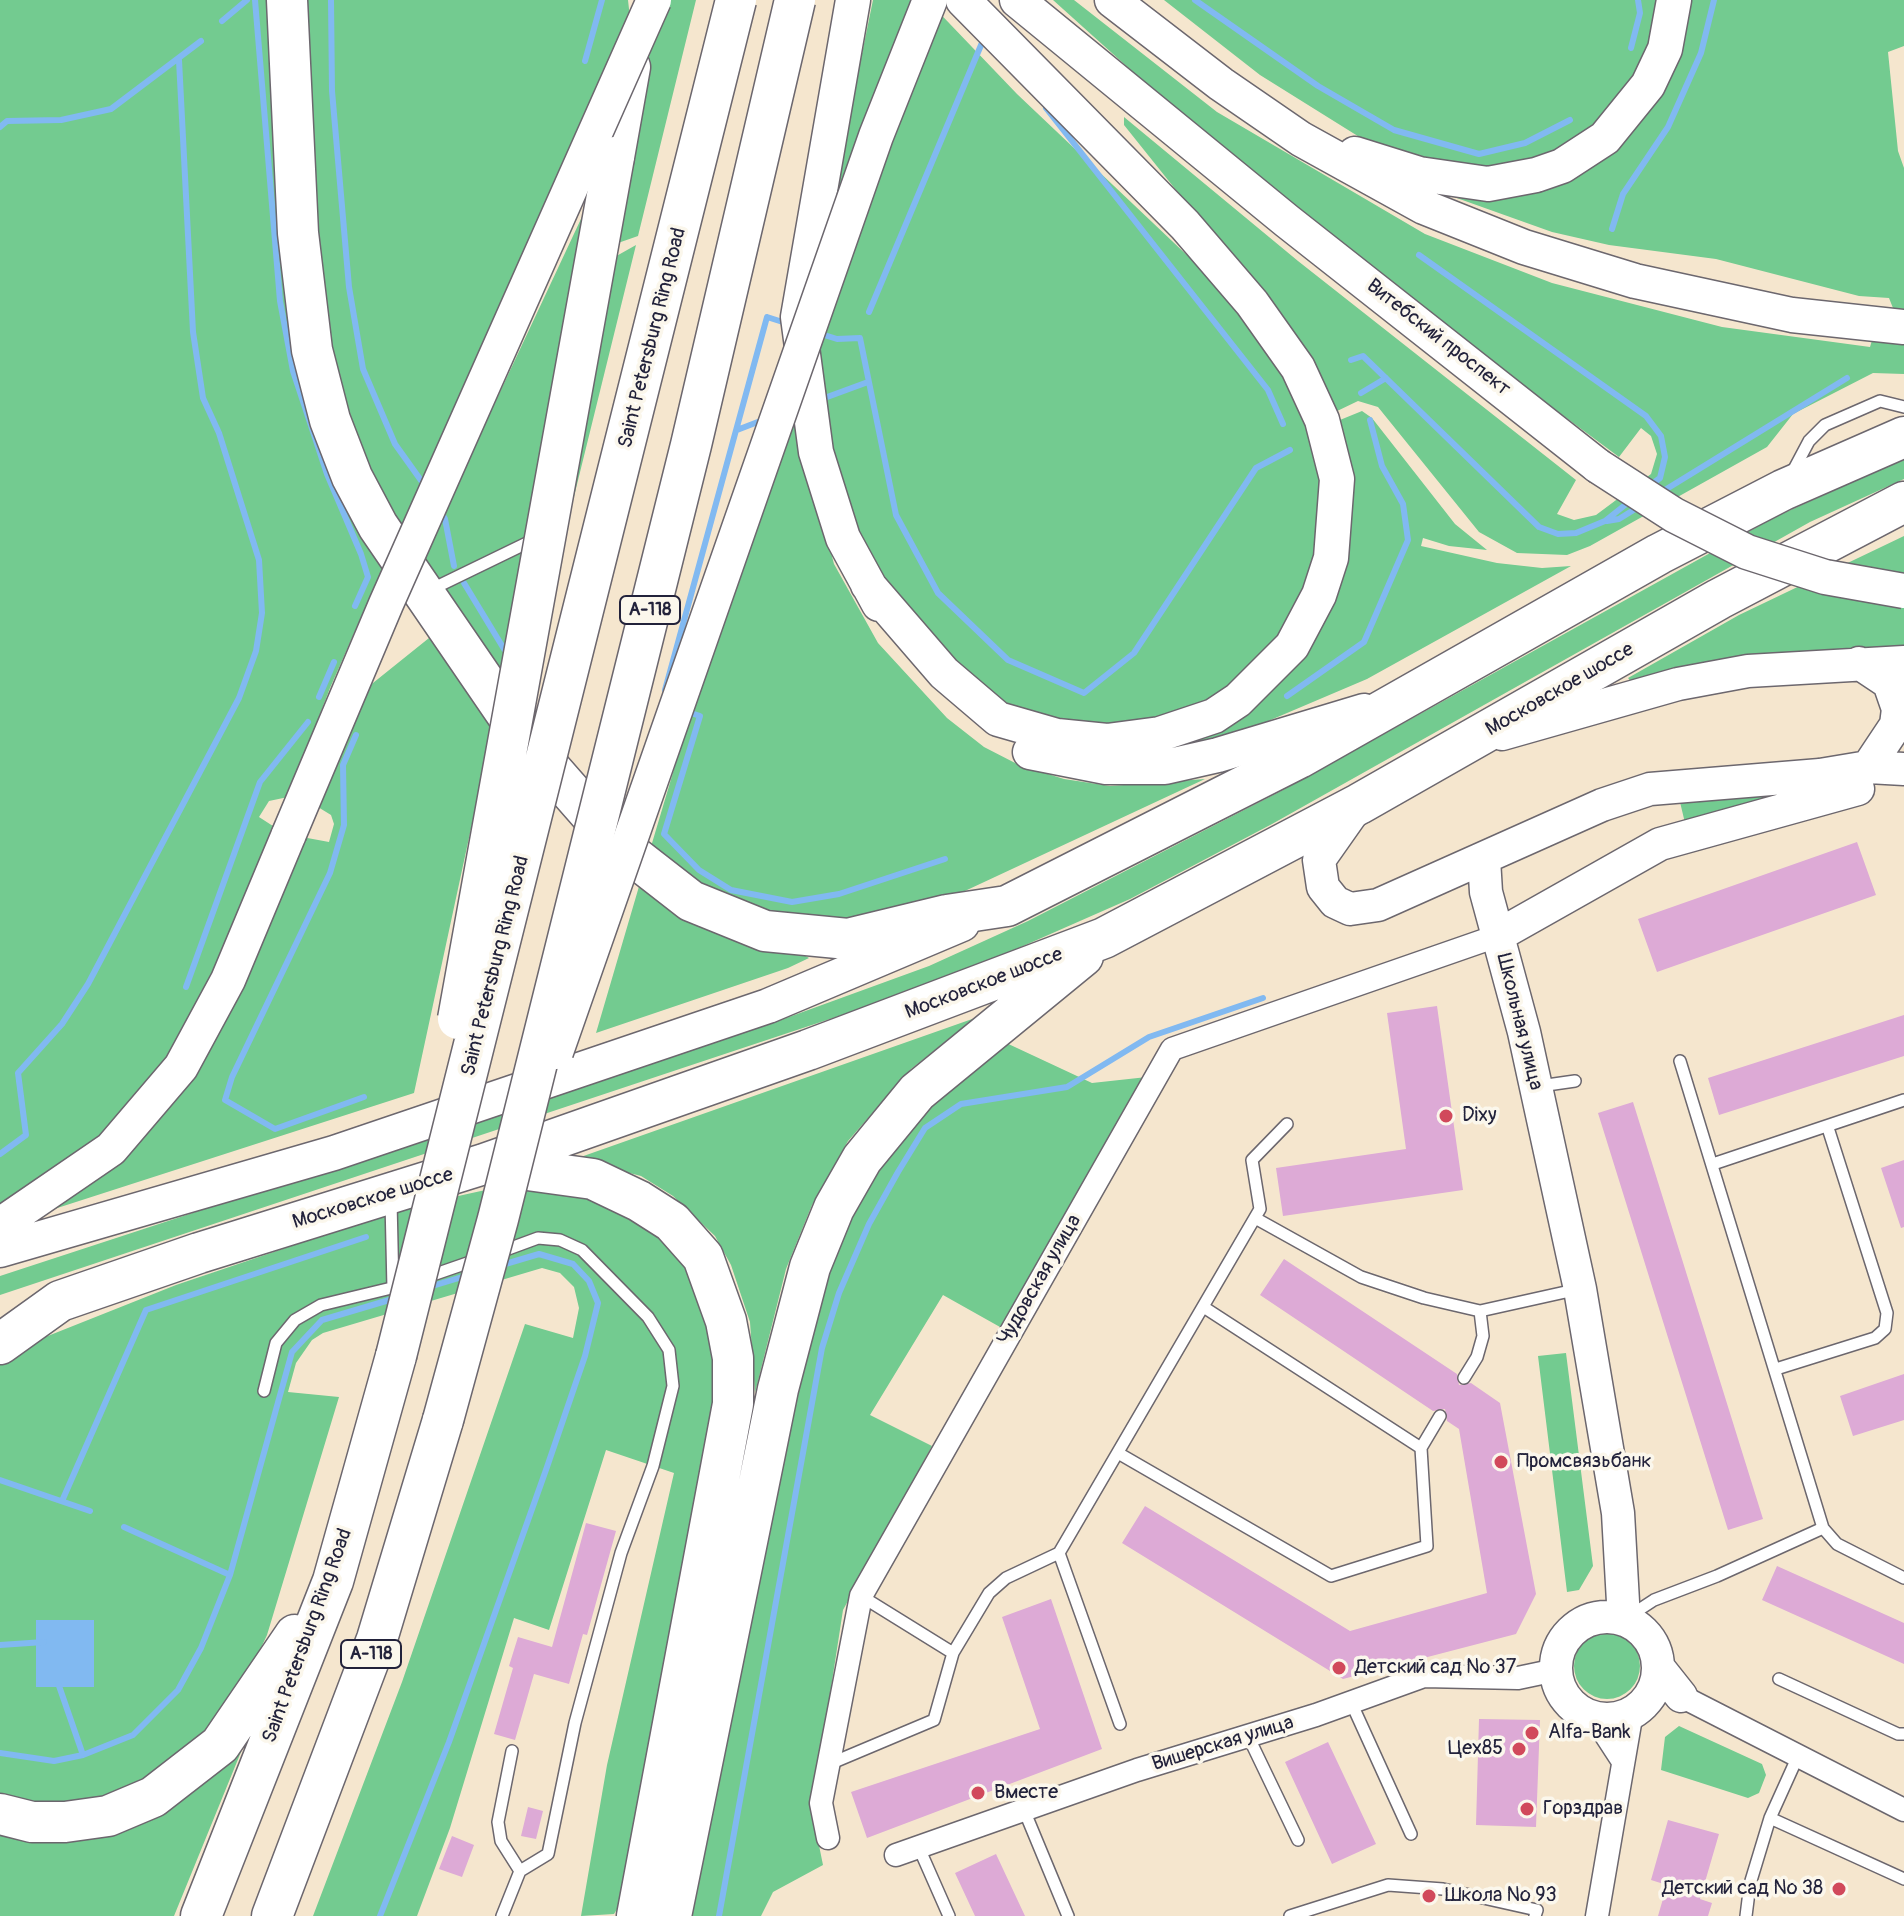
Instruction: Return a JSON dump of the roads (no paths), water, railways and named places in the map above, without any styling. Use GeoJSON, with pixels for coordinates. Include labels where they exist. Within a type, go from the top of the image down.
{"type":"FeatureCollection","features":[{"type":"Feature","properties":{"kind":"highway"},"geometry":{"type":"LineString","coordinates":[[287,0],[298,233],[312,350],[330,420],[352,477],[378,526],[521,735],[614,841],[691,901],[765,931],[848,939],[947,915],[1007,906],[1410,698],[1659,554],[1783,490],[1904,437]]}},
{"type":"Feature","properties":{"kind":"highway","name":"Saint Petersburg Ring Road"},"geometry":{"type":"LineString","coordinates":[[201,1916],[333,1581],[396,1356],[436,1208],[736,0]]}},
{"type":"Feature","properties":{"kind":"highway","name":"А-118"},"geometry":{"type":"LineString","coordinates":[[281,1905],[377,1639],[443,1420],[498,1219],[691,445],[795,0]]}},
{"type":"Feature","properties":{"kind":"highway"},"geometry":{"type":"LineString","coordinates":[[436,1208],[446,1080],[622,105],[644,3]]}},
{"type":"Feature","properties":{"kind":"highway","name":"Московское шоссе"},"geometry":{"type":"LineString","coordinates":[[60,1301],[199,1253],[484,1164],[808,1050],[1104,938],[1359,804],[1732,592],[1904,502]]}},
{"type":"Feature","properties":{"kind":"highway"},"geometry":{"type":"LineString","coordinates":[[671,1916],[778,1389],[810,1267],[834,1208],[862,1159],[917,1092],[1104,938]]}},
{"type":"Feature","properties":{"kind":"highway"},"geometry":{"type":"LineString","coordinates":[[484,1164],[593,1179],[672,1222],[703,1257],[726,1321],[733,1358],[733,1404],[637,1916]]}},
{"type":"Feature","properties":{"kind":"highway"},"geometry":{"type":"LineString","coordinates":[[0,1344],[60,1301]]}},
{"type":"Feature","properties":{"kind":"highway"},"geometry":{"type":"LineString","coordinates":[[0,1814],[43,1822],[108,1816],[163,1790],[220,1745],[333,1581]]}},
{"type":"Feature","properties":{"kind":"main road"},"geometry":{"type":"LineString","coordinates":[[853,0],[798,317],[805,392],[816,452],[843,538],[911,659],[961,710],[1023,750],[1106,767],[1165,767],[1218,755],[1410,698]]}},
{"type":"Feature","properties":{"kind":"main road"},"geometry":{"type":"LineString","coordinates":[[498,1219],[876,136],[930,0]]}},
{"type":"Feature","properties":{"kind":"main road"},"geometry":{"type":"LineString","coordinates":[[868,585],[944,673],[998,719],[1057,736],[1107,741],[1160,734],[1214,716],[1238,700],[1292,646],[1319,595],[1331,558],[1337,479],[1322,420],[1298,368],[1252,303],[1185,225],[963,0]]}},
{"type":"Feature","properties":{"kind":"main road","name":"Витебский проспект"},"geometry":{"type":"LineString","coordinates":[[1017,0],[1287,221],[1598,466],[1674,515],[1747,552],[1789,568],[1904,591]]}},
{"type":"Feature","properties":{"kind":"main road"},"geometry":{"type":"LineString","coordinates":[[1112,0],[1221,84],[1301,139],[1387,189],[1524,247],[1635,281],[1792,315],[1904,327]]}},
{"type":"Feature","properties":{"kind":"main road"},"geometry":{"type":"LineString","coordinates":[[1301,139],[1451,180],[1488,184],[1536,175],[1585,152],[1605,138],[1629,112],[1648,85],[1665,49],[1674,0]]}},
{"type":"Feature","properties":{"kind":"main road"},"geometry":{"type":"LineString","coordinates":[[0,1225],[111,1149],[181,1067],[228,980],[644,3]]}},
{"type":"Feature","properties":{"kind":"main road"},"geometry":{"type":"LineString","coordinates":[[0,1250],[334,1153],[768,1006],[1007,906]]}},
{"type":"Feature","properties":{"kind":"main road","name":"Московское шоссе"},"geometry":{"type":"LineString","coordinates":[[0,1320],[60,1301]]}},
{"type":"Feature","properties":{"kind":"street"},"geometry":{"type":"LineString","coordinates":[[1464,745],[1678,684],[1748,671],[1904,662]]}},
{"type":"Feature","properties":{"kind":"street"},"geometry":{"type":"LineString","coordinates":[[1859,663],[1889,683],[1898,709],[1896,725],[1868,767]]}},
{"type":"Feature","properties":{"kind":"street"},"geometry":{"type":"LineString","coordinates":[[1359,804],[1319,860],[1323,887],[1335,902],[1350,909],[1378,905],[1602,805],[1650,789],[1820,775],[1868,767],[1904,769]]}},
{"type":"Feature","properties":{"kind":"street","name":"Школьная улица"},"geometry":{"type":"LineString","coordinates":[[1609,1619],[1620,1540],[1580,1289],[1536,1087],[1497,936],[1660,844],[1833,794],[1904,780]]}},
{"type":"Feature","properties":{"kind":"street"},"geometry":{"type":"LineString","coordinates":[[1650,789],[1661,793],[1673,808],[1672,826],[1660,844]]}},
{"type":"Feature","properties":{"kind":"street"},"geometry":{"type":"LineString","coordinates":[[1484,859],[1486,892],[1497,936]]}},
{"type":"Feature","properties":{"kind":"street","name":"Чудовская улица"},"geometry":{"type":"LineString","coordinates":[[828,1838],[821,1803],[826,1765],[861,1596],[1172,1049],[1497,936]]}},
{"type":"Feature","properties":{"kind":"street"},"geometry":{"type":"LineString","coordinates":[[1681,1696],[1640,1706],[1607,1719],[1594,1717],[1582,1712],[1564,1695],[1556,1670],[1561,1647],[1569,1634],[1609,1619],[1646,1635],[1658,1667],[1681,1696],[1904,1810]]}},
{"type":"Feature","properties":{"kind":"street"},"geometry":{"type":"LineString","coordinates":[[1597,1916],[1622,1760],[1640,1706],[1658,1667]]}},
{"type":"Feature","properties":{"kind":"street","name":"Вишерская улица"},"geometry":{"type":"LineString","coordinates":[[896,1855],[1424,1676],[1518,1678],[1556,1670]]}},
{"type":"Feature","properties":{"kind":"street"},"geometry":{"type":"LineString","coordinates":[[1594,1717],[1622,1760]]}},
{"type":"Feature","properties":{"kind":"lane"},"geometry":{"type":"LineString","coordinates":[[1783,490],[1809,441],[1825,425],[1880,401],[1904,407]]}},
{"type":"Feature","properties":{"kind":"lane"},"geometry":{"type":"LineString","coordinates":[[424,593],[531,541]]}},
{"type":"Feature","properties":{"kind":"lane"},"geometry":{"type":"LineString","coordinates":[[1680,1061],[1823,1528],[1837,1544],[1904,1578]]}},
{"type":"Feature","properties":{"kind":"lane"},"geometry":{"type":"LineString","coordinates":[[1536,1087],[1575,1081]]}},
{"type":"Feature","properties":{"kind":"lane"},"geometry":{"type":"LineString","coordinates":[[1713,1164],[1828,1128],[1904,1100]]}},
{"type":"Feature","properties":{"kind":"lane"},"geometry":{"type":"LineString","coordinates":[[826,1765],[934,1720],[953,1653],[989,1593],[1006,1578],[1059,1553],[1205,1308],[1260,1209],[1252,1160],[1287,1124]]}},
{"type":"Feature","properties":{"kind":"lane"},"geometry":{"type":"LineString","coordinates":[[1776,1369],[1875,1338],[1885,1329],[1887,1313],[1828,1128]]}},
{"type":"Feature","properties":{"kind":"lane"},"geometry":{"type":"LineString","coordinates":[[391,1194],[393,1289]]}},
{"type":"Feature","properties":{"kind":"lane"},"geometry":{"type":"LineString","coordinates":[[1255,1218],[1361,1277],[1424,1298],[1480,1311],[1580,1289]]}},
{"type":"Feature","properties":{"kind":"lane"},"geometry":{"type":"LineString","coordinates":[[264,1391],[276,1343],[295,1320],[321,1305],[393,1289],[538,1238],[560,1240],[582,1250],[648,1317],[669,1350],[673,1386],[653,1466],[621,1553],[575,1723],[548,1854],[520,1871],[503,1914],[518,1916]]}},
{"type":"Feature","properties":{"kind":"lane"},"geometry":{"type":"LineString","coordinates":[[1205,1308],[1421,1448]]}},
{"type":"Feature","properties":{"kind":"lane"},"geometry":{"type":"LineString","coordinates":[[1464,1378],[1477,1357],[1483,1336],[1480,1311]]}},
{"type":"Feature","properties":{"kind":"lane"},"geometry":{"type":"LineString","coordinates":[[1118,1453],[1331,1576],[1427,1546],[1421,1448],[1440,1416]]}},
{"type":"Feature","properties":{"kind":"lane"},"geometry":{"type":"LineString","coordinates":[[1609,1619],[1717,1576],[1823,1528]]}},
{"type":"Feature","properties":{"kind":"lane"},"geometry":{"type":"LineString","coordinates":[[1059,1553],[1120,1724]]}},
{"type":"Feature","properties":{"kind":"lane"},"geometry":{"type":"LineString","coordinates":[[861,1596],[953,1653]]}},
{"type":"Feature","properties":{"kind":"lane"},"geometry":{"type":"LineString","coordinates":[[1779,1679],[1898,1734],[1904,1734]]}},
{"type":"Feature","properties":{"kind":"lane"},"geometry":{"type":"LineString","coordinates":[[1350,1700],[1411,1834]]}},
{"type":"Feature","properties":{"kind":"lane"},"geometry":{"type":"LineString","coordinates":[[1248,1736],[1298,1840]]}},
{"type":"Feature","properties":{"kind":"lane"},"geometry":{"type":"LineString","coordinates":[[512,1751],[498,1822],[501,1841],[520,1871]]}},
{"type":"Feature","properties":{"kind":"lane"},"geometry":{"type":"LineString","coordinates":[[1746,1916],[1750,1884],[1770,1818],[1798,1756]]}},
{"type":"Feature","properties":{"kind":"lane"},"geometry":{"type":"LineString","coordinates":[[1024,1810],[1068,1916]]}},
{"type":"Feature","properties":{"kind":"lane"},"geometry":{"type":"LineString","coordinates":[[1770,1818],[1904,1879]]}},
{"type":"Feature","properties":{"kind":"lane"},"geometry":{"type":"LineString","coordinates":[[919,1848],[949,1916]]}},
{"type":"Feature","properties":{"kind":"lane"},"geometry":{"type":"LineString","coordinates":[[1290,1916],[1388,1885],[1443,1889],[1537,1910],[1535,1916]]}},
{"type":"Feature","properties":{"kind":"water"},"geometry":{"type":"Polygon","coordinates":[[[36,1620],[94,1620],[94,1687],[36,1687],[36,1620]]]}},
{"type":"Feature","properties":{"kind":"waterway"},"geometry":{"type":"LineString","coordinates":[[222,21],[247,0]]}},
{"type":"Feature","properties":{"kind":"waterway"},"geometry":{"type":"LineString","coordinates":[[255,0],[280,301],[293,371],[327,474],[368,577],[355,606]]}},
{"type":"Feature","properties":{"kind":"waterway"},"geometry":{"type":"LineString","coordinates":[[331,0],[332,91],[349,287],[363,369],[395,444],[425,486]]}},
{"type":"Feature","properties":{"kind":"waterway"},"geometry":{"type":"LineString","coordinates":[[585,61],[602,0]]}},
{"type":"Feature","properties":{"kind":"waterway"},"geometry":{"type":"LineString","coordinates":[[1195,0],[1318,86],[1394,130],[1479,154],[1525,143],[1570,120]]}},
{"type":"Feature","properties":{"kind":"waterway"},"geometry":{"type":"LineString","coordinates":[[1631,48],[1640,13],[1638,0]]}},
{"type":"Feature","properties":{"kind":"waterway"},"geometry":{"type":"LineString","coordinates":[[1612,229],[1623,194],[1668,127],[1701,53],[1714,0]]}},
{"type":"Feature","properties":{"kind":"waterway"},"geometry":{"type":"LineString","coordinates":[[869,312],[984,38]]}},
{"type":"Feature","properties":{"kind":"waterway"},"geometry":{"type":"LineString","coordinates":[[0,127],[7,121],[61,120],[111,109],[201,41]]}},
{"type":"Feature","properties":{"kind":"waterway"},"geometry":{"type":"LineString","coordinates":[[0,1154],[26,1135],[18,1073],[62,1024],[88,984],[239,698],[256,651],[262,613],[259,560],[219,433],[203,398],[193,332],[179,60]]}},
{"type":"Feature","properties":{"kind":"waterway"},"geometry":{"type":"LineString","coordinates":[[1046,108],[1268,390],[1283,424]]}},
{"type":"Feature","properties":{"kind":"waterway"},"geometry":{"type":"LineString","coordinates":[[1419,255],[1646,416],[1661,436],[1665,457],[1660,478],[1648,487]]}},
{"type":"Feature","properties":{"kind":"waterway"},"geometry":{"type":"LineString","coordinates":[[665,690],[767,317],[789,324]]}},
{"type":"Feature","properties":{"kind":"waterway"},"geometry":{"type":"LineString","coordinates":[[818,333],[837,339],[860,338],[896,515],[938,593],[1008,660],[1084,693],[1134,653],[1256,468],[1290,450]]}},
{"type":"Feature","properties":{"kind":"waterway"},"geometry":{"type":"LineString","coordinates":[[1351,360],[1363,356],[1539,527],[1558,534],[1576,533],[1605,521],[1630,501]]}},
{"type":"Feature","properties":{"kind":"waterway"},"geometry":{"type":"LineString","coordinates":[[1361,393],[1386,378]]}},
{"type":"Feature","properties":{"kind":"waterway"},"geometry":{"type":"LineString","coordinates":[[1660,493],[1847,378]]}},
{"type":"Feature","properties":{"kind":"waterway"},"geometry":{"type":"LineString","coordinates":[[819,400],[868,382]]}},
{"type":"Feature","properties":{"kind":"waterway"},"geometry":{"type":"LineString","coordinates":[[737,430],[763,420]]}},
{"type":"Feature","properties":{"kind":"waterway"},"geometry":{"type":"LineString","coordinates":[[1287,696],[1364,642],[1408,540],[1403,504],[1382,466],[1370,420]]}},
{"type":"Feature","properties":{"kind":"waterway"},"geometry":{"type":"LineString","coordinates":[[1607,521],[1619,519],[1640,506]]}},
{"type":"Feature","properties":{"kind":"waterway"},"geometry":{"type":"LineString","coordinates":[[440,510],[445,519],[454,566]]}},
{"type":"Feature","properties":{"kind":"waterway"},"geometry":{"type":"LineString","coordinates":[[464,583],[504,649]]}},
{"type":"Feature","properties":{"kind":"waterway"},"geometry":{"type":"LineString","coordinates":[[319,697],[334,662]]}},
{"type":"Feature","properties":{"kind":"waterway"},"geometry":{"type":"LineString","coordinates":[[685,711],[700,716],[664,834],[699,870],[731,890],[792,902],[839,894],[945,859]]}},
{"type":"Feature","properties":{"kind":"waterway"},"geometry":{"type":"LineString","coordinates":[[186,987],[260,782],[308,722]]}},
{"type":"Feature","properties":{"kind":"waterway"},"geometry":{"type":"LineString","coordinates":[[356,735],[343,765],[344,825],[330,873],[232,1077],[225,1100],[275,1129],[364,1097]]}},
{"type":"Feature","properties":{"kind":"waterway"},"geometry":{"type":"LineString","coordinates":[[719,1916],[822,1348],[839,1293],[869,1224],[898,1172],[925,1128],[961,1104],[1067,1087],[1149,1037],[1263,998]]}},
{"type":"Feature","properties":{"kind":"waterway"},"geometry":{"type":"LineString","coordinates":[[62,1501],[146,1310],[366,1237]]}},
{"type":"Feature","properties":{"kind":"waterway"},"geometry":{"type":"LineString","coordinates":[[380,1916],[449,1742],[547,1467],[585,1356],[598,1303],[589,1281],[573,1264],[539,1254],[502,1265]]}},
{"type":"Feature","properties":{"kind":"waterway"},"geometry":{"type":"LineString","coordinates":[[429,1287],[469,1275]]}},
{"type":"Feature","properties":{"kind":"waterway"},"geometry":{"type":"LineString","coordinates":[[0,1753],[54,1761],[83,1755],[133,1735],[178,1690],[201,1648],[230,1575],[292,1352],[322,1320],[396,1298]]}},
{"type":"Feature","properties":{"kind":"waterway"},"geometry":{"type":"LineString","coordinates":[[0,1480],[90,1511]]}},
{"type":"Feature","properties":{"kind":"waterway"},"geometry":{"type":"LineString","coordinates":[[124,1527],[230,1575]]}},
{"type":"Feature","properties":{"kind":"waterway"},"geometry":{"type":"LineString","coordinates":[[0,1645],[44,1642]]}},
{"type":"Feature","properties":{"kind":"waterway"},"geometry":{"type":"LineString","coordinates":[[58,1683],[83,1755]]}},
{"type":"Feature","properties":{"kind":"place","name":"Dixy"},"geometry":{"type":"Point","coordinates":[1446,1116]}},
{"type":"Feature","properties":{"kind":"place","name":"Промсвязьбанк"},"geometry":{"type":"Point","coordinates":[1501,1462]}},
{"type":"Feature","properties":{"kind":"place","name":"Детский сад № 37"},"geometry":{"type":"Point","coordinates":[1339,1668]}},
{"type":"Feature","properties":{"kind":"place","name":"Alfa-Bank"},"geometry":{"type":"Point","coordinates":[1532,1733]}},
{"type":"Feature","properties":{"kind":"place","name":"Цех85"},"geometry":{"type":"Point","coordinates":[1519,1749]}},
{"type":"Feature","properties":{"kind":"place","name":"Вместе"},"geometry":{"type":"Point","coordinates":[978,1793]}},
{"type":"Feature","properties":{"kind":"place","name":"Горздрав"},"geometry":{"type":"Point","coordinates":[1527,1809]}},
{"type":"Feature","properties":{"kind":"place","name":"Детский сад № 38"},"geometry":{"type":"Point","coordinates":[1839,1889]}},
{"type":"Feature","properties":{"kind":"place","name":"Школа № 93"},"geometry":{"type":"Point","coordinates":[1429,1896]}}]}
